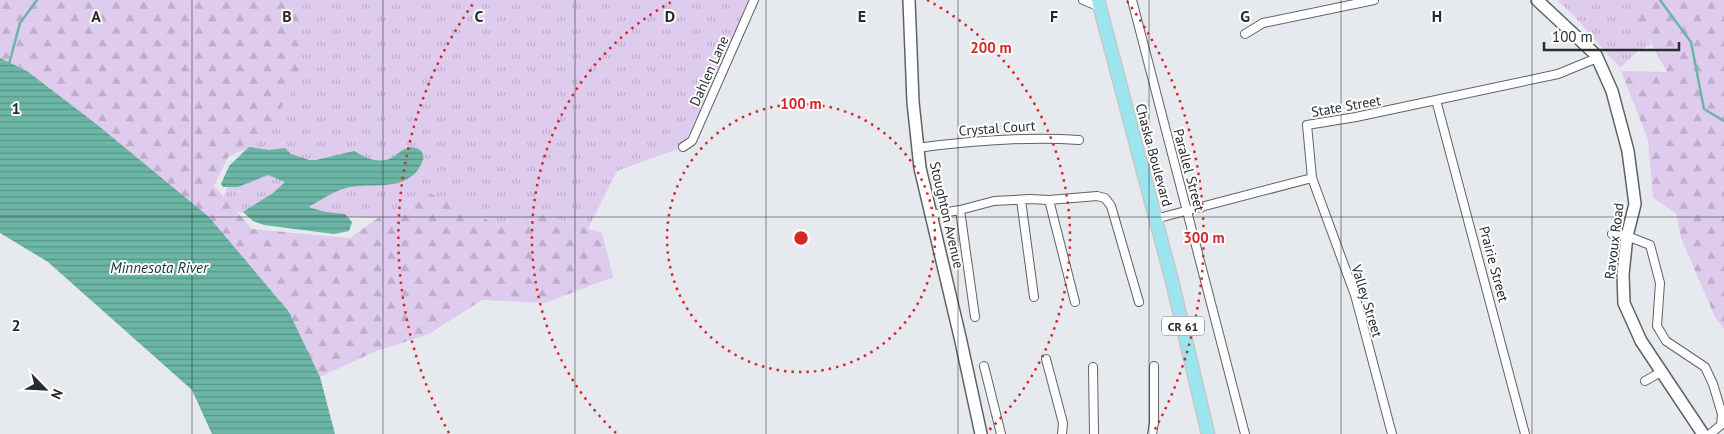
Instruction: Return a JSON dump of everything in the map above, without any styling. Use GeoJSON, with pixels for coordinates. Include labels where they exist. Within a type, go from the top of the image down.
{"type":"FeatureCollection","features":[{"type":"Feature","properties":{"kind":"main road","name":"Chaska Boulevard"},"geometry":{"type":"LineString","coordinates":[[1099,4],[1208,434]]}},
{"type":"Feature","properties":{"kind":"street","name":"Dahlen Lane"},"geometry":{"type":"LineString","coordinates":[[683,147],[692,141],[754,0]]}},
{"type":"Feature","properties":{"kind":"street","name":"Stoughton Avenue"},"geometry":{"type":"LineString","coordinates":[[909,0],[913,102],[917,148],[930,214],[981,434]]}},
{"type":"Feature","properties":{"kind":"street"},"geometry":{"type":"LineString","coordinates":[[1083,0],[1099,4]]}},
{"type":"Feature","properties":{"kind":"street","name":"Parallel Street"},"geometry":{"type":"LineString","coordinates":[[1132,0],[1245,434]]}},
{"type":"Feature","properties":{"kind":"street"},"geometry":{"type":"LineString","coordinates":[[1245,34],[1263,23],[1374,0]]}},
{"type":"Feature","properties":{"kind":"street","name":"Ravoux Road"},"geometry":{"type":"LineString","coordinates":[[1537,0],[1597,58],[1612,91],[1628,151],[1635,204],[1623,274],[1624,303],[1641,341],[1704,434]]}},
{"type":"Feature","properties":{"kind":"street","name":"State Street"},"geometry":{"type":"LineString","coordinates":[[1312,178],[1307,125],[1356,117],[1558,74],[1597,58]]}},
{"type":"Feature","properties":{"kind":"street","name":"Prairie Street"},"geometry":{"type":"LineString","coordinates":[[1436,100],[1526,434]]}},
{"type":"Feature","properties":{"kind":"street","name":"Crystal Court"},"geometry":{"type":"LineString","coordinates":[[917,148],[1004,139],[1042,138],[1079,140]]}},
{"type":"Feature","properties":{"kind":"street"},"geometry":{"type":"LineString","coordinates":[[1155,219],[1312,178]]}},
{"type":"Feature","properties":{"kind":"street","name":"Valley Street"},"geometry":{"type":"LineString","coordinates":[[1312,178],[1354,295],[1392,434]]}},
{"type":"Feature","properties":{"kind":"street"},"geometry":{"type":"LineString","coordinates":[[930,214],[960,210],[994,201],[1049,200],[1097,196],[1105,198],[1111,206],[1139,302]]}},
{"type":"Feature","properties":{"kind":"street"},"geometry":{"type":"LineString","coordinates":[[1021,200],[1034,297]]}},
{"type":"Feature","properties":{"kind":"street"},"geometry":{"type":"LineString","coordinates":[[1049,200],[1075,302]]}},
{"type":"Feature","properties":{"kind":"street"},"geometry":{"type":"LineString","coordinates":[[960,210],[975,317]]}},
{"type":"Feature","properties":{"kind":"street"},"geometry":{"type":"LineString","coordinates":[[1612,234],[1628,236],[1650,245],[1660,283],[1656,326],[1666,341],[1706,367],[1722,414],[1721,425],[1710,434]]}},
{"type":"Feature","properties":{"kind":"street"},"geometry":{"type":"LineString","coordinates":[[1046,359],[1063,423],[1062,434]]}},
{"type":"Feature","properties":{"kind":"street"},"geometry":{"type":"LineString","coordinates":[[984,366],[1001,434]]}},
{"type":"Feature","properties":{"kind":"street"},"geometry":{"type":"LineString","coordinates":[[1152,434],[1154,422],[1154,366]]}},
{"type":"Feature","properties":{"kind":"street"},"geometry":{"type":"LineString","coordinates":[[1093,368],[1094,434]]}},
{"type":"Feature","properties":{"kind":"street"},"geometry":{"type":"LineString","coordinates":[[1645,381],[1661,372]]}},
{"type":"Feature","properties":{"kind":"green space"},"geometry":{"type":"Polygon","coordinates":[[[0,0],[302,0],[300,79],[258,143],[228,157],[214,186],[252,229],[350,238],[378,218],[424,191],[457,204],[499,226],[543,215],[602,233],[613,277],[545,303],[482,300],[429,334],[374,352],[320,377],[289,312],[95,123],[27,71],[0,58],[0,0]]]}},
{"type":"Feature","properties":{"kind":"green space"},"geometry":{"type":"Polygon","coordinates":[[[299,0],[751,0],[683,147],[617,171],[588,229],[543,215],[499,226],[457,204],[378,218],[219,211],[236,160],[291,93],[299,0]]]}},
{"type":"Feature","properties":{"kind":"green space"},"geometry":{"type":"Polygon","coordinates":[[[1557,0],[1690,0],[1649,40],[1651,45],[1639,50],[1620,68],[1575,17],[1557,0]]]}},
{"type":"Feature","properties":{"kind":"green space"},"geometry":{"type":"Polygon","coordinates":[[[1628,0],[1724,0],[1724,329],[1715,317],[1681,238],[1676,213],[1653,198],[1648,140],[1621,71],[1667,72],[1628,0]]]}},
{"type":"Feature","properties":{"kind":"water","name":"Minnesota River"},"geometry":{"type":"Polygon","coordinates":[[[0,58],[27,71],[95,123],[209,217],[289,312],[320,377],[335,434],[212,434],[192,390],[48,262],[0,233],[0,58]]]}},
{"type":"Feature","properties":{"kind":"water"},"geometry":{"type":"Polygon","coordinates":[[[249,147],[269,150],[285,148],[291,154],[309,160],[354,151],[369,158],[386,160],[411,147],[420,150],[423,158],[418,170],[411,177],[403,181],[394,184],[355,186],[341,189],[308,207],[326,212],[345,214],[352,222],[349,231],[334,234],[264,225],[253,221],[243,212],[273,193],[285,182],[268,175],[238,187],[223,187],[221,184],[229,166],[249,147]]]}},
{"type":"Feature","properties":{"kind":"waterway"},"geometry":{"type":"LineString","coordinates":[[9,64],[20,23],[37,0]]}},
{"type":"Feature","properties":{"kind":"waterway"},"geometry":{"type":"LineString","coordinates":[[1660,0],[1691,42],[1704,109],[1724,121]]}}]}
